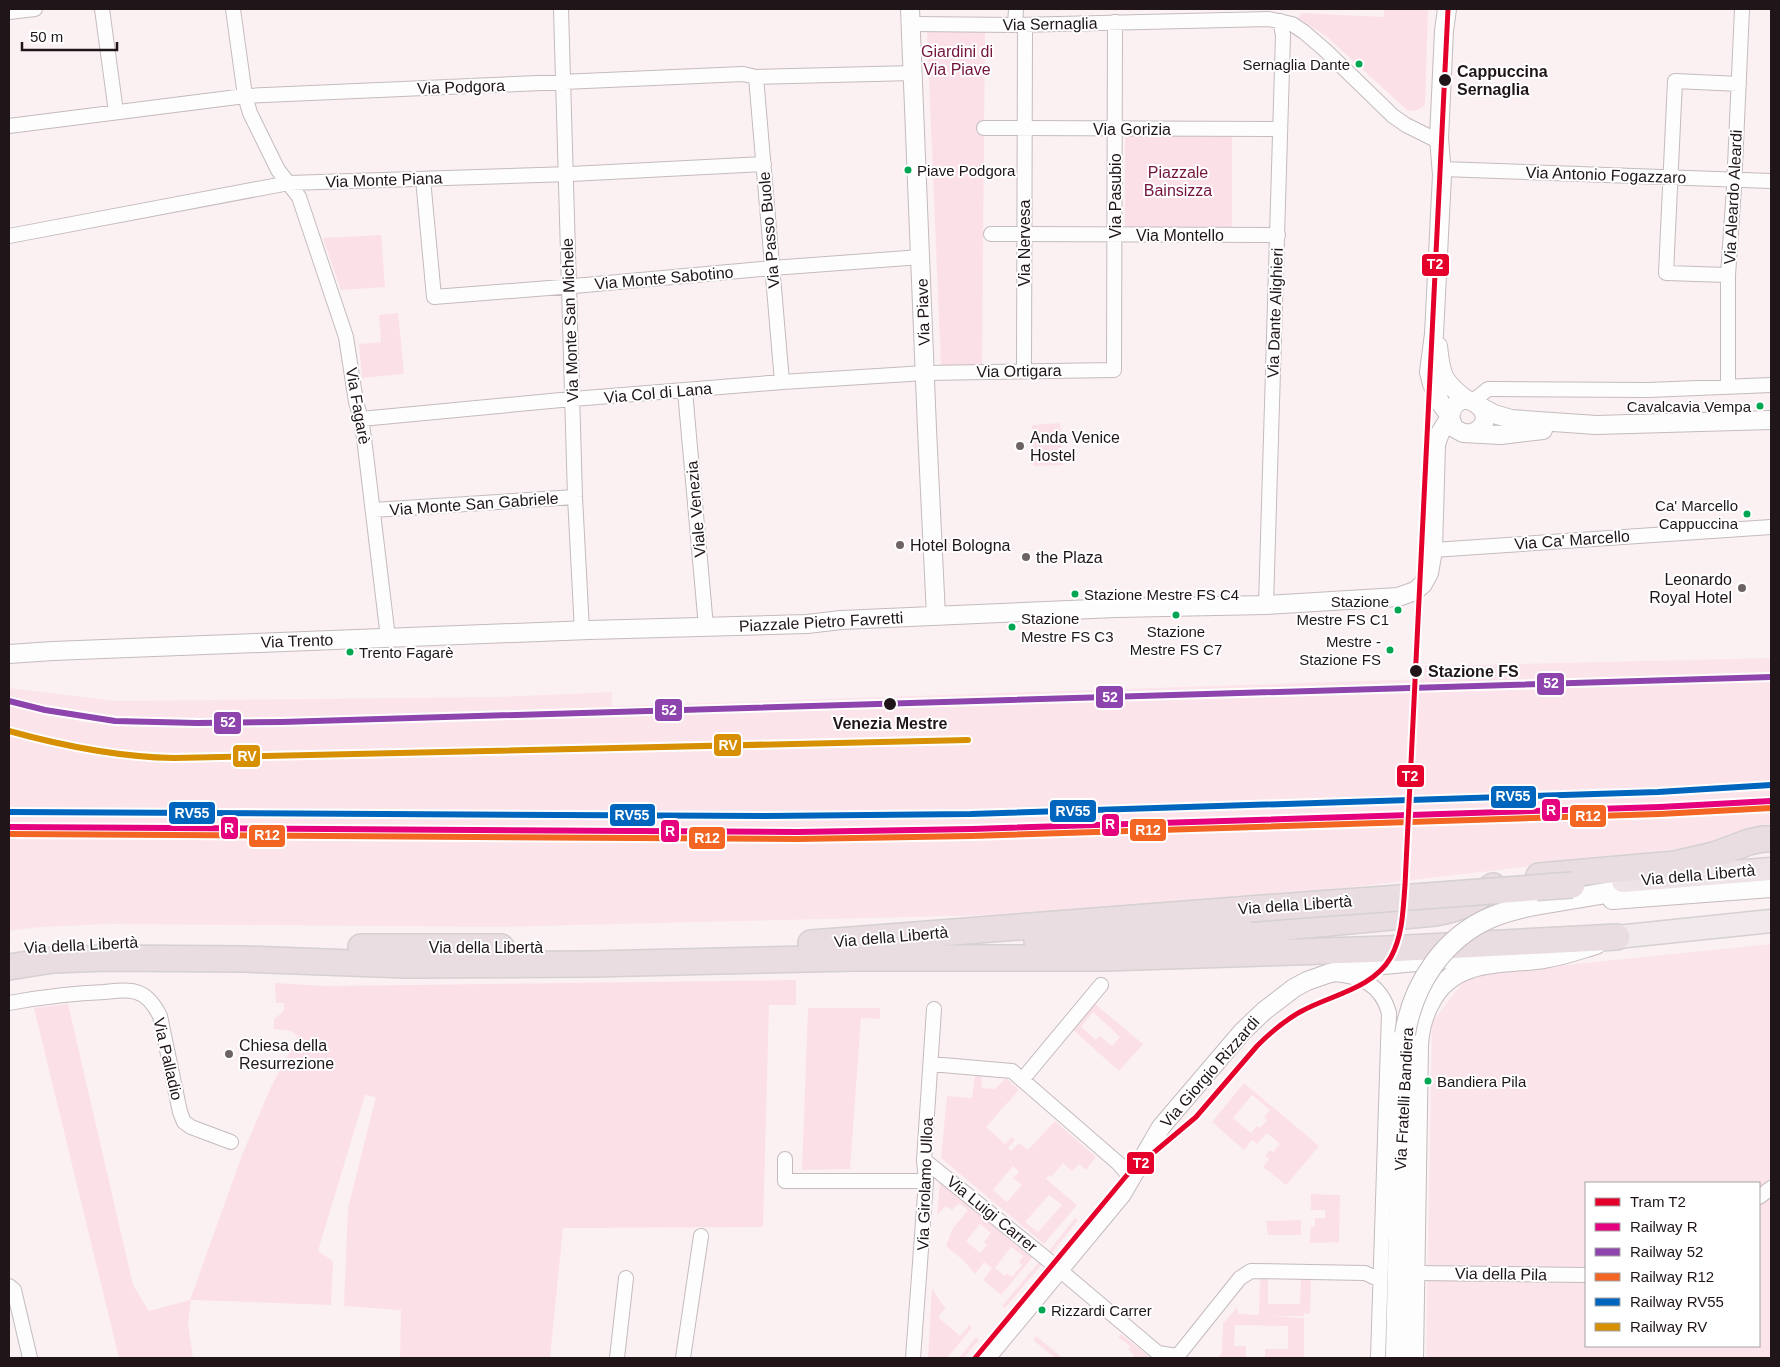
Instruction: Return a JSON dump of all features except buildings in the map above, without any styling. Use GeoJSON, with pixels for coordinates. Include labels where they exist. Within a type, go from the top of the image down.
{"type":"FeatureCollection","features":[{"type":"Feature","properties":{"kind":"highway"},"geometry":{"type":"LineString","coordinates":[[787,945],[1156,939],[1435,913],[1469,904],[1493,886],[1514,878],[1674,864],[1714,854],[1756,840],[1771,839]]}},
{"type":"Feature","properties":{"kind":"highway","name":"Via della Libertà"},"geometry":{"type":"LineString","coordinates":[[9,950],[44,944],[109,942],[200,942],[361,947],[717,947],[787,945],[1572,885],[1771,878]]}},
{"type":"Feature","properties":{"kind":"highway","name":"Via della Libertà"},"geometry":{"type":"LineString","coordinates":[[9,966],[53,960],[107,958],[244,959],[416,965],[592,964],[854,958],[1105,958],[1388,949],[1617,937]]}},
{"type":"Feature","properties":{"kind":"main road","name":"Via Fratelli Bandiera"},"geometry":{"type":"LineString","coordinates":[[1396,1358],[1405,1034],[1417,992],[1437,959],[1454,941],[1478,924],[1492,917],[1529,906],[1643,887],[1771,878]]}},
{"type":"Feature","properties":{"kind":"main road"},"geometry":{"type":"LineString","coordinates":[[1617,937],[1771,921]]}},
{"type":"Feature","properties":{"kind":"main road","name":"Via Fratelli Bandiera"},"geometry":{"type":"LineString","coordinates":[[1413,1358],[1419,1040],[1422,1016],[1442,984],[1463,970],[1483,965],[1557,956],[1617,937]]}},
{"type":"Feature","properties":{"kind":"street"},"geometry":{"type":"LineString","coordinates":[[9,12],[35,9]]}},
{"type":"Feature","properties":{"kind":"street"},"geometry":{"type":"LineString","coordinates":[[102,9],[116,112]]}},
{"type":"Feature","properties":{"kind":"street","name":"Via Fagarè"},"geometry":{"type":"LineString","coordinates":[[233,9],[245,96],[250,113],[278,170],[299,197],[346,337],[356,402],[361,419],[388,638]]}},
{"type":"Feature","properties":{"kind":"street","name":"Via Monte San Michele"},"geometry":{"type":"LineString","coordinates":[[561,9],[569,287],[578,399],[575,498],[582,631]]}},
{"type":"Feature","properties":{"kind":"street","name":"Via Nervesa"},"geometry":{"type":"LineString","coordinates":[[1016,9],[1020,25],[1025,128],[1024,371]]}},
{"type":"Feature","properties":{"kind":"street"},"geometry":{"type":"LineString","coordinates":[[1447,9],[1437,144],[1442,169],[1433,255],[1434,334],[1429,362],[1430,378],[1441,404],[1450,416],[1454,428],[1467,433],[1501,434],[1596,425],[1771,420]]}},
{"type":"Feature","properties":{"kind":"street","name":"Via Aleardo Aleardi"},"geometry":{"type":"LineString","coordinates":[[1728,386],[1728,276],[1742,9]]}},
{"type":"Feature","properties":{"kind":"street","name":"Via Sernaglia"},"geometry":{"type":"LineString","coordinates":[[911,16],[1020,25],[1116,22],[1217,14],[1280,21],[1292,24],[1315,41],[1399,120],[1437,144]]}},
{"type":"Feature","properties":{"kind":"street","name":"Via Piave"},"geometry":{"type":"LineString","coordinates":[[911,16],[936,616]]}},
{"type":"Feature","properties":{"kind":"street","name":"Via Dante Alighieri"},"geometry":{"type":"LineString","coordinates":[[1266,604],[1265,573],[1278,235],[1283,35],[1280,21]]}},
{"type":"Feature","properties":{"kind":"street","name":"Via Pasubio"},"geometry":{"type":"LineString","coordinates":[[1114,370],[1116,22]]}},
{"type":"Feature","properties":{"kind":"street","name":"Via Podgora"},"geometry":{"type":"LineString","coordinates":[[9,126],[245,96],[564,88],[743,74],[756,77],[914,73]]}},
{"type":"Feature","properties":{"kind":"street","name":"Via Passo Buole"},"geometry":{"type":"LineString","coordinates":[[756,77],[782,382]]}},
{"type":"Feature","properties":{"kind":"street"},"geometry":{"type":"LineString","coordinates":[[1728,276],[1666,272],[1675,81],[1739,84]]}},
{"type":"Feature","properties":{"kind":"street","name":"Via Gorizia"},"geometry":{"type":"LineString","coordinates":[[984,128],[1280,129]]}},
{"type":"Feature","properties":{"kind":"street","name":"Via Monte Piana"},"geometry":{"type":"LineString","coordinates":[[9,236],[289,183],[566,175],[764,164]]}},
{"type":"Feature","properties":{"kind":"street","name":"Via Antonio Fogazzaro"},"geometry":{"type":"LineString","coordinates":[[1442,169],[1771,181]]}},
{"type":"Feature","properties":{"kind":"street","name":"Via Monte Sabotino"},"geometry":{"type":"LineString","coordinates":[[423,179],[434,297],[921,257]]}},
{"type":"Feature","properties":{"kind":"street","name":"Via Montello"},"geometry":{"type":"LineString","coordinates":[[992,234],[1278,235]]}},
{"type":"Feature","properties":{"kind":"street"},"geometry":{"type":"LineString","coordinates":[[1434,334],[1438,345],[1439,363],[1444,379],[1452,389],[1473,403],[1494,414],[1511,419],[1596,425]]}},
{"type":"Feature","properties":{"kind":"street","name":"Via Ortigara"},"geometry":{"type":"LineString","coordinates":[[925,373],[1114,370]]}},
{"type":"Feature","properties":{"kind":"street","name":"Via Col di Lana"},"geometry":{"type":"LineString","coordinates":[[361,419],[782,382],[925,373]]}},
{"type":"Feature","properties":{"kind":"street"},"geometry":{"type":"LineString","coordinates":[[1473,403],[1488,389],[1629,390],[1771,385]]}},
{"type":"Feature","properties":{"kind":"street","name":"Viale Venezia"},"geometry":{"type":"LineString","coordinates":[[685,391],[706,627]]}},
{"type":"Feature","properties":{"kind":"street"},"geometry":{"type":"LineString","coordinates":[[1433,550],[1437,440],[1454,406],[1460,402],[1473,403],[1484,416],[1483,422],[1478,430],[1467,433],[1445,447],[1439,459],[1436,474]]}},
{"type":"Feature","properties":{"kind":"street","name":"Via Monte San Gabriele"},"geometry":{"type":"LineString","coordinates":[[373,510],[575,498]]}},
{"type":"Feature","properties":{"kind":"street","name":"Via Ca' Marcello"},"geometry":{"type":"LineString","coordinates":[[1433,550],[1771,527]]}},
{"type":"Feature","properties":{"kind":"street","name":"Piazzale Pietro Favretti"},"geometry":{"type":"LineString","coordinates":[[706,627],[807,624],[841,620],[1116,608],[1398,598],[1415,591],[1427,578],[1432,564],[1433,550]]}},
{"type":"Feature","properties":{"kind":"street","name":"Via Trento"},"geometry":{"type":"LineString","coordinates":[[9,654],[706,627]]}},
{"type":"Feature","properties":{"kind":"street"},"geometry":{"type":"LineString","coordinates":[[1529,906],[1771,878]]}},
{"type":"Feature","properties":{"kind":"street"},"geometry":{"type":"LineString","coordinates":[[1572,885],[1643,887]]}},
{"type":"Feature","properties":{"kind":"street","name":"Via Giorgio Rizzardi"},"geometry":{"type":"LineString","coordinates":[[986,1358],[1060,1270],[1129,1183],[1161,1127],[1249,1024],[1294,988],[1307,981],[1349,968],[1548,950],[1617,937]]}},
{"type":"Feature","properties":{"kind":"street","name":"Via Giorgio Rizzardi"},"geometry":{"type":"LineString","coordinates":[[1327,974],[1352,977],[1369,983],[1381,994],[1389,1013]]}},
{"type":"Feature","properties":{"kind":"street"},"geometry":{"type":"LineString","coordinates":[[1022,1080],[1101,985]]}},
{"type":"Feature","properties":{"kind":"street","name":"Via Palladio"},"geometry":{"type":"LineString","coordinates":[[9,1003],[58,994],[114,991],[136,992],[146,996],[154,1005],[162,1022],[180,1112],[184,1122],[200,1131],[231,1142]]}},
{"type":"Feature","properties":{"kind":"street","name":"Via Girolamo Ulloa"},"geometry":{"type":"LineString","coordinates":[[913,1358],[926,1181],[924,1160],[934,1009]]}},
{"type":"Feature","properties":{"kind":"street"},"geometry":{"type":"LineString","coordinates":[[1389,1013],[1406,1009],[1422,1016]]}},
{"type":"Feature","properties":{"kind":"street","name":"Via Fratelli Bandiera"},"geometry":{"type":"LineString","coordinates":[[1378,1358],[1389,1013]]}},
{"type":"Feature","properties":{"kind":"street"},"geometry":{"type":"LineString","coordinates":[[931,1064],[1012,1071],[1118,1163],[1126,1172],[1129,1183]]}},
{"type":"Feature","properties":{"kind":"street"},"geometry":{"type":"LineString","coordinates":[[785,1159],[785,1181],[926,1181]]}},
{"type":"Feature","properties":{"kind":"street","name":"Via Luigi Carrer"},"geometry":{"type":"LineString","coordinates":[[924,1160],[1060,1270],[1158,1353],[1176,1357]]}},
{"type":"Feature","properties":{"kind":"street"},"geometry":{"type":"LineString","coordinates":[[1760,1196],[1771,1188]]}},
{"type":"Feature","properties":{"kind":"street"},"geometry":{"type":"LineString","coordinates":[[683,1358],[701,1236]]}},
{"type":"Feature","properties":{"kind":"street"},"geometry":{"type":"LineString","coordinates":[[1176,1357],[1240,1278],[1251,1271],[1365,1273],[1380,1280]]}},
{"type":"Feature","properties":{"kind":"street","name":"Via della Pila"},"geometry":{"type":"LineString","coordinates":[[1415,1273],[1585,1275]]}},
{"type":"Feature","properties":{"kind":"street"},"geometry":{"type":"LineString","coordinates":[[617,1358],[626,1278]]}},
{"type":"Feature","properties":{"kind":"street"},"geometry":{"type":"LineString","coordinates":[[9,1286],[14,1290],[30,1358]]}},
{"type":"Feature","properties":{"kind":"shaded area"},"geometry":{"type":"Polygon","coordinates":[[[1771,658],[1771,838],[1216,903],[1076,913],[499,927],[109,924],[41,927],[9,931],[9,688],[116,701],[497,697],[612,692],[612,706],[1424,679],[1425,666],[1771,658]]]}},
{"type":"Feature","properties":{"kind":"shaded area"},"geometry":{"type":"Polygon","coordinates":[[[1771,944],[1771,1358],[1426,1358],[1432,1022],[1469,975],[1771,944]]]}},
{"type":"Feature","properties":{"kind":"green space"},"geometry":{"type":"Polygon","coordinates":[[[1384,9],[1428,9],[1425,105],[1417,110],[1407,110],[1326,36],[1298,18],[1301,13],[1384,17],[1384,9]]]}},
{"type":"Feature","properties":{"kind":"green space","name":"Giardini di Via Piave"},"geometry":{"type":"Polygon","coordinates":[[[985,30],[982,364],[941,366],[927,31],[985,30]]]}},
{"type":"Feature","properties":{"kind":"green space","name":"Piazzale Bainsizza"},"geometry":{"type":"Polygon","coordinates":[[[1125,135],[1232,135],[1232,227],[1125,227],[1125,135]]]}},
{"type":"Feature","properties":{"kind":"green space"},"geometry":{"type":"Polygon","coordinates":[[[381,235],[385,287],[341,290],[323,238],[381,235]]]}},
{"type":"Feature","properties":{"kind":"green space"},"geometry":{"type":"Polygon","coordinates":[[[398,313],[404,374],[362,378],[359,344],[381,342],[379,315],[398,313]]]}},
{"type":"Feature","properties":{"kind":"green space"},"geometry":{"type":"Polygon","coordinates":[[[1060,423],[1063,465],[1033,466],[1032,425],[1060,423]]]}},
{"type":"Feature","properties":{"kind":"green space"},"geometry":{"type":"Polygon","coordinates":[[[796,980],[796,1005],[769,1005],[763,1227],[563,1228],[550,1358],[400,1358],[401,1310],[344,1306],[348,1208],[376,1097],[365,1095],[318,1251],[333,1261],[331,1305],[191,1300],[188,1323],[193,1358],[119,1358],[34,1008],[68,1004],[133,1285],[149,1311],[190,1300],[242,1155],[271,1087],[298,1036],[291,1031],[274,1029],[274,1019],[284,1011],[284,1003],[276,1003],[275,983],[324,986],[796,980]]]}},
{"type":"Feature","properties":{"kind":"green space"},"geometry":{"type":"Polygon","coordinates":[[[1095,1004],[1143,1044],[1119,1071],[1073,1030],[1095,1004]],[[1093,1012],[1081,1027],[1096,1040],[1100,1036],[1112,1046],[1120,1037],[1093,1012]]]}},
{"type":"Feature","properties":{"kind":"green space"},"geometry":{"type":"Polygon","coordinates":[[[808,1008],[880,1008],[880,1019],[861,1018],[850,1169],[802,1170],[808,1008]]]}},
{"type":"Feature","properties":{"kind":"green space"},"geometry":{"type":"Polygon","coordinates":[[[975,1076],[981,1076],[982,1088],[995,1089],[1006,1078],[1019,1090],[986,1127],[1005,1144],[1012,1137],[1015,1140],[1008,1148],[1011,1151],[1019,1143],[1028,1150],[1055,1121],[1096,1157],[1086,1170],[1079,1164],[1072,1171],[1063,1163],[1051,1177],[1049,1175],[1046,1179],[1077,1205],[1044,1244],[941,1158],[947,1096],[972,1098],[975,1076]],[[1013,1166],[993,1190],[1007,1202],[1022,1185],[1013,1178],[1019,1172],[1013,1166]],[[1049,1195],[1025,1222],[1038,1232],[1062,1205],[1049,1195]]]}},
{"type":"Feature","properties":{"kind":"green space"},"geometry":{"type":"Polygon","coordinates":[[[1244,1083],[1319,1146],[1285,1184],[1263,1167],[1269,1159],[1265,1156],[1270,1150],[1273,1152],[1280,1144],[1267,1133],[1257,1144],[1252,1140],[1244,1150],[1212,1122],[1244,1083]],[[1252,1095],[1233,1118],[1251,1133],[1257,1126],[1260,1128],[1267,1120],[1264,1117],[1270,1110],[1252,1095]]]}},
{"type":"Feature","properties":{"kind":"green space"},"geometry":{"type":"Polygon","coordinates":[[[940,1181],[1032,1258],[1001,1295],[983,1280],[992,1268],[984,1262],[975,1274],[964,1261],[946,1246],[953,1228],[968,1210],[959,1203],[952,1210],[946,1206],[937,1215],[940,1181]],[[980,1224],[966,1241],[980,1253],[987,1245],[984,1242],[991,1233],[980,1224]],[[1011,1247],[995,1268],[1005,1276],[1007,1273],[1012,1277],[1022,1265],[1019,1262],[1023,1256],[1011,1247]]]}},
{"type":"Feature","properties":{"kind":"green space"},"geometry":{"type":"Polygon","coordinates":[[[1311,1194],[1340,1195],[1339,1242],[1310,1243],[1311,1227],[1315,1227],[1315,1218],[1325,1218],[1325,1210],[1311,1210],[1311,1194]]]}},
{"type":"Feature","properties":{"kind":"green space"},"geometry":{"type":"Polygon","coordinates":[[[1075,1218],[1078,1220],[1052,1253],[1049,1251],[1075,1218]]]}},
{"type":"Feature","properties":{"kind":"green space"},"geometry":{"type":"Polygon","coordinates":[[[1301,1220],[1301,1235],[1268,1235],[1266,1221],[1301,1220]]]}},
{"type":"Feature","properties":{"kind":"green space"},"geometry":{"type":"Polygon","coordinates":[[[1039,1262],[1042,1264],[1005,1308],[1002,1306],[1039,1262]]]}},
{"type":"Feature","properties":{"kind":"green space"},"geometry":{"type":"Polygon","coordinates":[[[1260,1278],[1268,1278],[1268,1304],[1300,1304],[1300,1278],[1311,1278],[1310,1314],[1304,1313],[1304,1316],[1271,1316],[1304,1318],[1304,1358],[1265,1358],[1265,1349],[1288,1349],[1288,1326],[1235,1325],[1234,1346],[1246,1346],[1246,1358],[1218,1358],[1222,1353],[1223,1324],[1237,1307],[1238,1314],[1259,1315],[1260,1278]]]}},
{"type":"Feature","properties":{"kind":"green space"},"geometry":{"type":"Polygon","coordinates":[[[932,1288],[946,1307],[938,1317],[960,1336],[969,1325],[972,1328],[947,1358],[928,1358],[932,1288]]]}},
{"type":"Feature","properties":{"kind":"green space"},"geometry":{"type":"Polygon","coordinates":[[[1121,1334],[1151,1358],[1131,1358],[1134,1355],[1128,1349],[1130,1346],[1118,1337],[1121,1334]]]}},
{"type":"Feature","properties":{"kind":"green space"},"geometry":{"type":"Polygon","coordinates":[[[1036,1336],[1063,1358],[1053,1358],[1033,1340],[1036,1336]]]}},
{"type":"Feature","properties":{"kind":"green space"},"geometry":{"type":"Polygon","coordinates":[[[976,1337],[979,1340],[964,1358],[959,1358],[976,1337]]]}},
{"type":"Feature","properties":{"kind":"tram line","name":"T2"},"geometry":{"type":"LineString","coordinates":[[975,1358],[1127,1175],[1196,1117],[1262,1041],[1283,1023],[1300,1012],[1350,990],[1373,977],[1383,968],[1395,949],[1402,922],[1405,885],[1448,9]]}},
{"type":"Feature","properties":{"kind":"tram line"},"geometry":{"type":"LineString","coordinates":[[1428,271],[1437,254]]}},
{"type":"Feature","properties":{"kind":"rail line","name":"52"},"geometry":{"type":"LineString","coordinates":[[9,701],[45,710],[115,721],[197,723],[282,722],[1771,677]]}},
{"type":"Feature","properties":{"kind":"rail line","name":"RV"},"geometry":{"type":"LineString","coordinates":[[9,731],[91,750],[174,758],[968,740]]}},
{"type":"Feature","properties":{"kind":"rail line","name":"RV55"},"geometry":{"type":"LineString","coordinates":[[9,812],[765,816],[971,814],[1658,792],[1771,785]]}},
{"type":"Feature","properties":{"kind":"rail line","name":"R"},"geometry":{"type":"LineString","coordinates":[[9,827],[798,832],[972,829],[1660,807],[1771,801]]}},
{"type":"Feature","properties":{"kind":"rail line","name":"R12"},"geometry":{"type":"LineString","coordinates":[[9,834],[798,839],[972,836],[1660,814],[1771,808]]}},
{"type":"Feature","properties":{"kind":"place","name":"Sernaglia Dante"},"geometry":{"type":"Point","coordinates":[1359,64]}},
{"type":"Feature","properties":{"kind":"place","name":"Cappuccina Sernaglia"},"geometry":{"type":"Point","coordinates":[1445,80]}},
{"type":"Feature","properties":{"kind":"place","name":"Piave Podgora"},"geometry":{"type":"Point","coordinates":[908,170]}},
{"type":"Feature","properties":{"kind":"place","name":"Cavalcavia Vempa"},"geometry":{"type":"Point","coordinates":[1760,406]}},
{"type":"Feature","properties":{"kind":"place","name":"Anda Venice Hostel"},"geometry":{"type":"Point","coordinates":[1020,446]}},
{"type":"Feature","properties":{"kind":"place","name":"Ca' Marcello Cappuccina"},"geometry":{"type":"Point","coordinates":[1747,514]}},
{"type":"Feature","properties":{"kind":"place","name":"Hotel Bologna"},"geometry":{"type":"Point","coordinates":[900,545]}},
{"type":"Feature","properties":{"kind":"place","name":"the Plaza"},"geometry":{"type":"Point","coordinates":[1026,557]}},
{"type":"Feature","properties":{"kind":"place","name":"Leonardo Royal Hotel"},"geometry":{"type":"Point","coordinates":[1742,588]}},
{"type":"Feature","properties":{"kind":"place","name":"Stazione Mestre FS C4"},"geometry":{"type":"Point","coordinates":[1075,594]}},
{"type":"Feature","properties":{"kind":"place","name":"Stazione Mestre FS C1"},"geometry":{"type":"Point","coordinates":[1398,610]}},
{"type":"Feature","properties":{"kind":"place","name":"Stazione Mestre FS C7"},"geometry":{"type":"Point","coordinates":[1176,615]}},
{"type":"Feature","properties":{"kind":"place","name":"Stazione Mestre FS C3"},"geometry":{"type":"Point","coordinates":[1012,627]}},
{"type":"Feature","properties":{"kind":"place","name":"Mestre - Stazione FS"},"geometry":{"type":"Point","coordinates":[1390,650]}},
{"type":"Feature","properties":{"kind":"place","name":"Trento Fagarè"},"geometry":{"type":"Point","coordinates":[350,652]}},
{"type":"Feature","properties":{"kind":"place","name":"Stazione FS"},"geometry":{"type":"Point","coordinates":[1416,671]}},
{"type":"Feature","properties":{"kind":"place","name":"Venezia Mestre"},"geometry":{"type":"Point","coordinates":[890,704]}},
{"type":"Feature","properties":{"kind":"place","name":"Chiesa della Resurrezione"},"geometry":{"type":"Point","coordinates":[229,1054]}},
{"type":"Feature","properties":{"kind":"place","name":"Bandiera Pila"},"geometry":{"type":"Point","coordinates":[1428,1081]}},
{"type":"Feature","properties":{"kind":"place","name":"Rizzardi Carrer"},"geometry":{"type":"Point","coordinates":[1042,1310]}}]}
